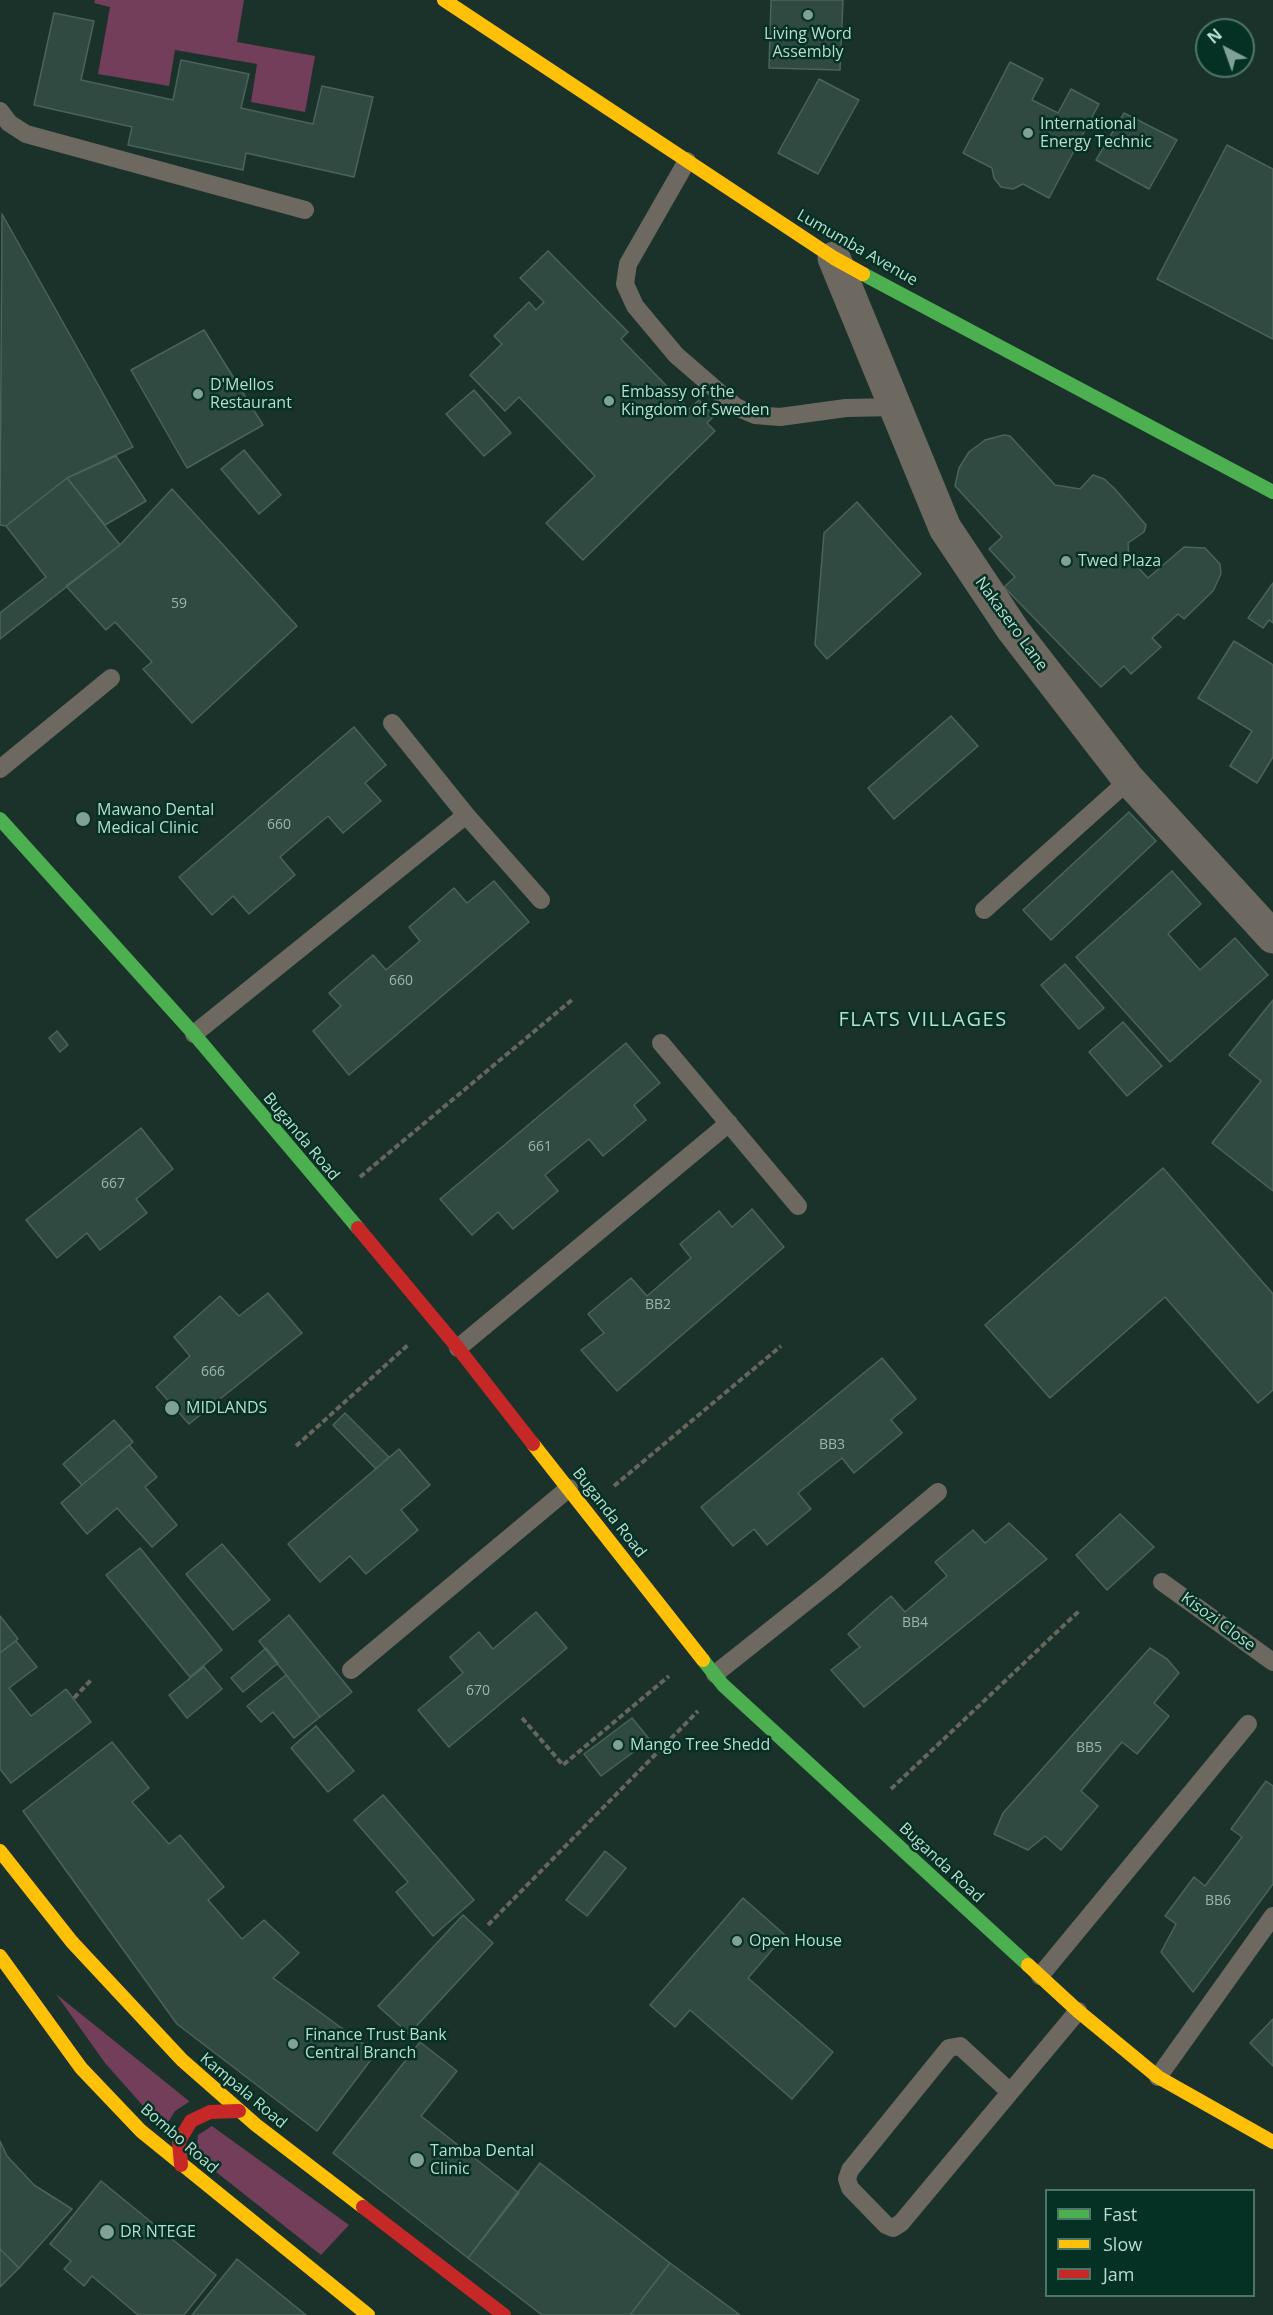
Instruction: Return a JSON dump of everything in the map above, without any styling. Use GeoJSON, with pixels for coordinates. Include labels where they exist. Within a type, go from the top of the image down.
{"type":"FeatureCollection","features":[{"type":"Feature","properties":{"kind":"main road","name":"Lumumba Avenue"},"geometry":{"type":"LineString","coordinates":[[444,0],[834,258],[1273,492]]}},
{"type":"Feature","properties":{"kind":"main road","name":"Buganda Road"},"geometry":{"type":"LineString","coordinates":[[0,819],[194,1034],[435,1320],[719,1679],[1078,2011],[1158,2078],[1273,2142]]}},
{"type":"Feature","properties":{"kind":"main road","name":"Kampala Road"},"geometry":{"type":"LineString","coordinates":[[0,1851],[46,1911],[123,1999],[182,2060],[239,2111],[504,2315]]}},
{"type":"Feature","properties":{"kind":"main road","name":"Bombo Road"},"geometry":{"type":"LineString","coordinates":[[0,1956],[81,2068],[141,2131],[368,2315]]}},
{"type":"Feature","properties":{"kind":"main road"},"geometry":{"type":"LineString","coordinates":[[182,2165],[179,2141],[191,2121],[210,2112],[239,2111]]}},
{"type":"Feature","properties":{"kind":"street","name":"Nakasero Lane"},"geometry":{"type":"LineString","coordinates":[[834,258],[945,528],[1013,630],[1129,780],[1273,937]]}},
{"type":"Feature","properties":{"kind":"lane"},"geometry":{"type":"LineString","coordinates":[[0,111],[9,123],[26,134],[305,210]]}},
{"type":"Feature","properties":{"kind":"lane"},"geometry":{"type":"LineString","coordinates":[[687,161],[628,264],[625,284],[635,306],[669,347],[736,406],[755,415],[780,417],[846,408],[896,407]]}},
{"type":"Feature","properties":{"kind":"lane"},"geometry":{"type":"LineString","coordinates":[[0,769],[111,678]]}},
{"type":"Feature","properties":{"kind":"lane"},"geometry":{"type":"LineString","coordinates":[[392,723],[465,815],[540,900]]}},
{"type":"Feature","properties":{"kind":"lane"},"geometry":{"type":"LineString","coordinates":[[984,910],[1129,780]]}},
{"type":"Feature","properties":{"kind":"lane"},"geometry":{"type":"LineString","coordinates":[[194,1034],[465,815]]}},
{"type":"Feature","properties":{"kind":"lane"},"geometry":{"type":"LineString","coordinates":[[661,1043],[798,1206]]}},
{"type":"Feature","properties":{"kind":"lane"},"geometry":{"type":"LineString","coordinates":[[458,1348],[729,1123]]}},
{"type":"Feature","properties":{"kind":"lane"},"geometry":{"type":"LineString","coordinates":[[351,1670],[569,1488]]}},
{"type":"Feature","properties":{"kind":"lane"},"geometry":{"type":"LineString","coordinates":[[719,1679],[938,1492]]}},
{"type":"Feature","properties":{"kind":"lane","name":"Kisozi Close"},"geometry":{"type":"LineString","coordinates":[[1162,1582],[1273,1662]]}},
{"type":"Feature","properties":{"kind":"lane"},"geometry":{"type":"LineString","coordinates":[[1040,1976],[1248,1724]]}},
{"type":"Feature","properties":{"kind":"lane"},"geometry":{"type":"LineString","coordinates":[[1158,2078],[1273,1916]]}},
{"type":"Feature","properties":{"kind":"lane"},"geometry":{"type":"LineString","coordinates":[[1009,2091],[960,2046],[949,2048],[850,2170],[847,2179],[850,2188],[886,2225],[893,2228],[901,2223],[1078,2011]]}},
{"type":"Feature","properties":{"kind":"path"},"geometry":{"type":"LineString","coordinates":[[332,1200],[573,999]]}},
{"type":"Feature","properties":{"kind":"path"},"geometry":{"type":"LineString","coordinates":[[296,1446],[435,1320]]}},
{"type":"Feature","properties":{"kind":"path"},"geometry":{"type":"LineString","coordinates":[[585,1509],[781,1346]]}},
{"type":"Feature","properties":{"kind":"path"},"geometry":{"type":"LineString","coordinates":[[864,1815],[1079,1611]]}},
{"type":"Feature","properties":{"kind":"path"},"geometry":{"type":"LineString","coordinates":[[522,1718],[562,1765],[698,1652]]}},
{"type":"Feature","properties":{"kind":"path"},"geometry":{"type":"LineString","coordinates":[[488,1925],[719,1679]]}},
{"type":"Feature","properties":{"kind":"path"},"geometry":{"type":"LineString","coordinates":[[74,1698],[91,1680]]}},
{"type":"Feature","properties":{"kind":"shaded area"},"geometry":{"type":"Polygon","coordinates":[[[95,0],[244,0],[237,42],[315,56],[305,112],[251,102],[257,64],[175,50],[169,86],[98,74],[110,7],[94,3],[95,0]]]}},
{"type":"Feature","properties":{"kind":"shaded area"},"geometry":{"type":"Polygon","coordinates":[[[56,1994],[189,2102],[175,2111],[167,2124],[144,2107],[105,2063],[56,1994]]]}},
{"type":"Feature","properties":{"kind":"shaded area"},"geometry":{"type":"Polygon","coordinates":[[[212,2126],[349,2225],[321,2255],[196,2156],[198,2135],[212,2126]]]}},
{"type":"Feature","properties":{"kind":"building"},"geometry":{"type":"Polygon","coordinates":[[[771,0],[843,0],[840,70],[769,68],[771,0]]]}},
{"type":"Feature","properties":{"kind":"building"},"geometry":{"type":"Polygon","coordinates":[[[54,13],[94,21],[81,80],[173,100],[181,60],[249,74],[241,108],[313,124],[322,86],[373,97],[354,177],[246,153],[243,170],[128,145],[132,127],[34,105],[54,13]]]}},
{"type":"Feature","properties":{"kind":"building","name":"International Energy Technic"},"geometry":{"type":"Polygon","coordinates":[[[1010,62],[1043,79],[1032,100],[1058,113],[1071,89],[1099,104],[1049,198],[1023,184],[1013,189],[1001,187],[994,178],[992,168],[963,153],[1010,62]]]}},
{"type":"Feature","properties":{"kind":"building"},"geometry":{"type":"Polygon","coordinates":[[[819,79],[859,100],[818,174],[778,153],[819,79]]]}},
{"type":"Feature","properties":{"kind":"building"},"geometry":{"type":"Polygon","coordinates":[[[1124,113],[1177,140],[1149,189],[1096,160],[1124,113]]]}},
{"type":"Feature","properties":{"kind":"building"},"geometry":{"type":"Polygon","coordinates":[[[1227,145],[1273,169],[1273,339],[1157,279],[1227,145]]]}},
{"type":"Feature","properties":{"kind":"building"},"geometry":{"type":"Polygon","coordinates":[[[2,214],[133,447],[67,478],[6,526],[0,525],[2,214]]]}},
{"type":"Feature","properties":{"kind":"building"},"geometry":{"type":"Polygon","coordinates":[[[548,251],[628,332],[621,339],[689,409],[699,400],[714,416],[707,423],[715,431],[583,560],[546,523],[595,476],[519,397],[505,411],[470,375],[502,344],[494,336],[529,302],[536,310],[544,302],[520,278],[548,251]]]}},
{"type":"Feature","properties":{"kind":"building"},"geometry":{"type":"Polygon","coordinates":[[[204,330],[263,425],[187,468],[131,370],[204,330]]]}},
{"type":"Feature","properties":{"kind":"building"},"geometry":{"type":"Polygon","coordinates":[[[474,390],[511,433],[484,456],[446,414],[474,390]]]}},
{"type":"Feature","properties":{"kind":"building","name":"Twed Plaza"},"geometry":{"type":"Polygon","coordinates":[[[1004,435],[1010,436],[1055,485],[1080,489],[1093,475],[1104,479],[1114,488],[1146,525],[1144,532],[1128,543],[1129,558],[1148,578],[1184,547],[1205,548],[1220,564],[1221,574],[1213,591],[1184,619],[1178,614],[1152,638],[1161,647],[1131,674],[1124,666],[1101,687],[1004,587],[1015,577],[989,549],[1002,537],[955,486],[959,468],[969,452],[985,440],[1004,435]]]}},
{"type":"Feature","properties":{"kind":"building"},"geometry":{"type":"Polygon","coordinates":[[[244,450],[281,495],[259,514],[221,469],[244,450]]]}},
{"type":"Feature","properties":{"kind":"building"},"geometry":{"type":"Polygon","coordinates":[[[116,456],[146,501],[105,525],[67,478],[116,456]]]}},
{"type":"Feature","properties":{"kind":"building"},"geometry":{"type":"Polygon","coordinates":[[[67,478],[120,545],[0,639],[0,613],[46,577],[6,526],[67,478]]]}},
{"type":"Feature","properties":{"kind":"building"},"geometry":{"type":"Polygon","coordinates":[[[172,489],[297,626],[192,723],[143,669],[152,662],[115,622],[106,630],[66,586],[120,545],[172,489]]]}},
{"type":"Feature","properties":{"kind":"building"},"geometry":{"type":"Polygon","coordinates":[[[857,502],[921,574],[827,659],[815,645],[824,533],[857,502]]]}},
{"type":"Feature","properties":{"kind":"building"},"geometry":{"type":"Polygon","coordinates":[[[1273,583],[1273,623],[1269,620],[1263,628],[1248,618],[1273,583]]]}},
{"type":"Feature","properties":{"kind":"building"},"geometry":{"type":"Polygon","coordinates":[[[1234,641],[1273,665],[1273,757],[1257,783],[1230,766],[1252,731],[1198,698],[1234,641]]]}},
{"type":"Feature","properties":{"kind":"building"},"geometry":{"type":"Polygon","coordinates":[[[951,716],[978,746],[894,819],[868,788],[951,716]]]}},
{"type":"Feature","properties":{"kind":"building"},"geometry":{"type":"Polygon","coordinates":[[[354,727],[386,765],[365,783],[381,801],[343,833],[328,816],[280,857],[295,875],[249,914],[233,896],[212,915],[179,877],[354,727]]]}},
{"type":"Feature","properties":{"kind":"building"},"geometry":{"type":"Polygon","coordinates":[[[1129,812],[1156,841],[1051,940],[1023,910],[1129,812]]]}},
{"type":"Feature","properties":{"kind":"building"},"geometry":{"type":"Polygon","coordinates":[[[1172,871],[1201,904],[1168,934],[1200,970],[1235,938],[1268,975],[1170,1062],[1076,957],[1172,871]]]}},
{"type":"Feature","properties":{"kind":"building"},"geometry":{"type":"Polygon","coordinates":[[[494,881],[529,922],[349,1075],[313,1031],[341,1006],[329,993],[373,955],[386,970],[420,941],[409,927],[454,888],[467,903],[494,881]]]}},
{"type":"Feature","properties":{"kind":"building"},"geometry":{"type":"Polygon","coordinates":[[[1065,964],[1104,1008],[1079,1029],[1041,985],[1065,964]]]}},
{"type":"Feature","properties":{"kind":"building"},"geometry":{"type":"Polygon","coordinates":[[[1273,1000],[1273,1191],[1212,1143],[1261,1081],[1229,1055],[1273,1000]]]}},
{"type":"Feature","properties":{"kind":"building"},"geometry":{"type":"Polygon","coordinates":[[[1123,1022],[1162,1066],[1127,1096],[1089,1052],[1123,1022]]]}},
{"type":"Feature","properties":{"kind":"building"},"geometry":{"type":"Polygon","coordinates":[[[57,1031],[68,1045],[60,1052],[49,1038],[57,1031]]]}},
{"type":"Feature","properties":{"kind":"building"},"geometry":{"type":"Polygon","coordinates":[[[626,1043],[660,1083],[634,1105],[646,1120],[603,1156],[589,1139],[545,1175],[558,1191],[513,1229],[498,1212],[472,1235],[440,1199],[626,1043]]]}},
{"type":"Feature","properties":{"kind":"building"},"geometry":{"type":"Polygon","coordinates":[[[141,1128],[173,1169],[136,1199],[147,1213],[100,1250],[87,1233],[57,1258],[26,1220],[141,1128]]]}},
{"type":"Feature","properties":{"kind":"building"},"geometry":{"type":"Polygon","coordinates":[[[1163,1168],[1273,1294],[1273,1390],[1258,1403],[1165,1297],[1050,1398],[985,1325],[1163,1168]]]}},
{"type":"Feature","properties":{"kind":"building"},"geometry":{"type":"Polygon","coordinates":[[[752,1209],[784,1247],[617,1391],[581,1350],[604,1333],[588,1314],[631,1278],[647,1296],[691,1258],[680,1244],[719,1211],[732,1227],[752,1209]]]}},
{"type":"Feature","properties":{"kind":"building"},"geometry":{"type":"Polygon","coordinates":[[[268,1293],[302,1333],[189,1424],[156,1387],[190,1356],[174,1337],[220,1296],[239,1316],[268,1293]]]}},
{"type":"Feature","properties":{"kind":"building"},"geometry":{"type":"Polygon","coordinates":[[[882,1358],[916,1399],[891,1420],[902,1433],[854,1473],[842,1458],[798,1493],[811,1509],[767,1545],[754,1529],[733,1546],[701,1507],[882,1358]]]}},
{"type":"Feature","properties":{"kind":"building"},"geometry":{"type":"Polygon","coordinates":[[[345,1413],[389,1457],[376,1469],[333,1425],[345,1413]]]}},
{"type":"Feature","properties":{"kind":"building"},"geometry":{"type":"Polygon","coordinates":[[[114,1420],[133,1442],[82,1485],[63,1464],[114,1420]]]}},
{"type":"Feature","properties":{"kind":"building"},"geometry":{"type":"Polygon","coordinates":[[[129,1445],[157,1477],[145,1487],[177,1525],[152,1547],[117,1508],[87,1534],[61,1503],[129,1445]]]}},
{"type":"Feature","properties":{"kind":"building"},"geometry":{"type":"Polygon","coordinates":[[[399,1449],[430,1485],[401,1510],[418,1530],[366,1574],[350,1556],[320,1582],[288,1544],[399,1449]]]}},
{"type":"Feature","properties":{"kind":"building"},"geometry":{"type":"Polygon","coordinates":[[[1120,1514],[1154,1547],[1107,1590],[1076,1555],[1120,1514]]]}},
{"type":"Feature","properties":{"kind":"building"},"geometry":{"type":"Polygon","coordinates":[[[1009,1523],[1047,1559],[864,1707],[831,1670],[860,1647],[848,1634],[891,1596],[905,1612],[947,1576],[935,1562],[973,1530],[985,1543],[1009,1523]]]}},
{"type":"Feature","properties":{"kind":"building"},"geometry":{"type":"Polygon","coordinates":[[[222,1544],[270,1600],[233,1630],[186,1574],[222,1544]]]}},
{"type":"Feature","properties":{"kind":"building"},"geometry":{"type":"Polygon","coordinates":[[[140,1548],[222,1650],[190,1677],[106,1575],[140,1548]]]}},
{"type":"Feature","properties":{"kind":"building"},"geometry":{"type":"Polygon","coordinates":[[[536,1612],[567,1648],[449,1747],[418,1710],[463,1673],[450,1657],[479,1632],[493,1649],[536,1612]]]}},
{"type":"Feature","properties":{"kind":"building"},"geometry":{"type":"Polygon","coordinates":[[[289,1615],[352,1692],[320,1717],[259,1641],[289,1615]]]}},
{"type":"Feature","properties":{"kind":"building"},"geometry":{"type":"Polygon","coordinates":[[[0,1616],[18,1639],[0,1653],[0,1616]]]}},
{"type":"Feature","properties":{"kind":"building"},"geometry":{"type":"Polygon","coordinates":[[[16,1641],[37,1667],[9,1688],[31,1716],[66,1689],[91,1722],[11,1783],[0,1769],[0,1653],[16,1641]]]}},
{"type":"Feature","properties":{"kind":"building"},"geometry":{"type":"Polygon","coordinates":[[[266,1648],[278,1663],[243,1692],[231,1678],[266,1648]]]}},
{"type":"Feature","properties":{"kind":"building"},"geometry":{"type":"Polygon","coordinates":[[[1150,1648],[1167,1659],[1179,1673],[1154,1703],[1169,1716],[1137,1754],[1122,1742],[1081,1791],[1098,1806],[1061,1850],[1045,1836],[1028,1850],[994,1834],[1003,1813],[1150,1648]]]}},
{"type":"Feature","properties":{"kind":"building"},"geometry":{"type":"Polygon","coordinates":[[[204,1667],[222,1689],[187,1718],[169,1695],[204,1667]]]}},
{"type":"Feature","properties":{"kind":"building"},"geometry":{"type":"Polygon","coordinates":[[[286,1675],[320,1717],[294,1738],[273,1712],[261,1722],[247,1706],[286,1675]]]}},
{"type":"Feature","properties":{"kind":"building"},"geometry":{"type":"Polygon","coordinates":[[[632,1718],[650,1740],[601,1776],[584,1754],[632,1718]]]}},
{"type":"Feature","properties":{"kind":"building"},"geometry":{"type":"Polygon","coordinates":[[[316,1726],[354,1771],[328,1792],[291,1748],[316,1726]]]}},
{"type":"Feature","properties":{"kind":"building"},"geometry":{"type":"Polygon","coordinates":[[[112,1742],[149,1788],[132,1802],[169,1844],[180,1835],[224,1887],[208,1900],[242,1939],[264,1920],[299,1953],[273,1978],[376,2053],[317,2131],[177,2024],[23,1811],[112,1742]]]}},
{"type":"Feature","properties":{"kind":"building"},"geometry":{"type":"Polygon","coordinates":[[[1266,1781],[1273,1786],[1273,1884],[1193,1992],[1161,1952],[1176,1924],[1165,1916],[1194,1877],[1205,1886],[1242,1837],[1231,1829],[1266,1781]]]}},
{"type":"Feature","properties":{"kind":"building"},"geometry":{"type":"Polygon","coordinates":[[[383,1795],[474,1900],[433,1936],[396,1892],[408,1882],[354,1820],[383,1795]]]}},
{"type":"Feature","properties":{"kind":"building"},"geometry":{"type":"Polygon","coordinates":[[[605,1851],[626,1868],[587,1916],[566,1900],[605,1851]]]}},
{"type":"Feature","properties":{"kind":"building"},"geometry":{"type":"Polygon","coordinates":[[[743,1898],[785,1935],[748,1978],[833,2052],[792,2099],[690,2010],[675,2027],[650,2005],[743,1898]]]}},
{"type":"Feature","properties":{"kind":"building"},"geometry":{"type":"Polygon","coordinates":[[[463,1915],[493,1943],[409,2034],[378,2006],[463,1915]]]}},
{"type":"Feature","properties":{"kind":"building"},"geometry":{"type":"Polygon","coordinates":[[[1273,2019],[1273,2066],[1250,2043],[1273,2019]]]}},
{"type":"Feature","properties":{"kind":"building"},"geometry":{"type":"Polygon","coordinates":[[[420,2042],[457,2071],[421,2116],[519,2193],[468,2258],[333,2153],[420,2042]]]}},
{"type":"Feature","properties":{"kind":"building"},"geometry":{"type":"Polygon","coordinates":[[[0,2141],[7,2156],[34,2185],[72,2209],[19,2268],[0,2249],[0,2141]]]}},
{"type":"Feature","properties":{"kind":"building"},"geometry":{"type":"Polygon","coordinates":[[[540,2163],[670,2263],[630,2315],[542,2315],[468,2258],[540,2163]]]}},
{"type":"Feature","properties":{"kind":"building"},"geometry":{"type":"Polygon","coordinates":[[[101,2181],[216,2275],[184,2315],[138,2315],[92,2276],[84,2286],[64,2269],[71,2261],[50,2244],[101,2181]]]}},
{"type":"Feature","properties":{"kind":"building"},"geometry":{"type":"Polygon","coordinates":[[[0,2249],[19,2268],[0,2287],[0,2249]]]}},
{"type":"Feature","properties":{"kind":"building"},"geometry":{"type":"Polygon","coordinates":[[[237,2259],[306,2315],[192,2315],[237,2259]]]}},
{"type":"Feature","properties":{"kind":"building"},"geometry":{"type":"Polygon","coordinates":[[[670,2263],[740,2315],[630,2315],[670,2263]]]}},
{"type":"Feature","properties":{"kind":"traffic: fast"},"geometry":{"type":"LineString","coordinates":[[863,274],[1273,492]]}},
{"type":"Feature","properties":{"kind":"traffic: fast"},"geometry":{"type":"LineString","coordinates":[[0,819],[194,1034],[358,1228]]}},
{"type":"Feature","properties":{"kind":"traffic: fast"},"geometry":{"type":"LineString","coordinates":[[703,1660],[723,1685],[1028,1965]]}},
{"type":"Feature","properties":{"kind":"traffic: slow"},"geometry":{"type":"LineString","coordinates":[[444,0],[834,258],[863,274]]}},
{"type":"Feature","properties":{"kind":"traffic: slow"},"geometry":{"type":"LineString","coordinates":[[533,1444],[703,1660]]}},
{"type":"Feature","properties":{"kind":"traffic: slow"},"geometry":{"type":"LineString","coordinates":[[0,1851],[72,1942],[182,2060],[256,2125],[363,2207]]}},
{"type":"Feature","properties":{"kind":"traffic: slow"},"geometry":{"type":"LineString","coordinates":[[0,1956],[81,2068],[141,2131],[368,2315]]}},
{"type":"Feature","properties":{"kind":"traffic: slow"},"geometry":{"type":"LineString","coordinates":[[1028,1965],[1078,2011],[1158,2077],[1273,2142]]}},
{"type":"Feature","properties":{"kind":"traffic: jam"},"geometry":{"type":"LineString","coordinates":[[358,1228],[458,1348],[533,1444]]}},
{"type":"Feature","properties":{"kind":"traffic: jam"},"geometry":{"type":"LineString","coordinates":[[181,2165],[179,2141],[191,2121],[210,2112],[239,2111]]}},
{"type":"Feature","properties":{"kind":"traffic: jam"},"geometry":{"type":"LineString","coordinates":[[363,2207],[504,2315]]}},
{"type":"Feature","properties":{"kind":"place","name":"Living Word Assembly"},"geometry":{"type":"Point","coordinates":[808,15]}},
{"type":"Feature","properties":{"kind":"place","name":"International Energy Technic"},"geometry":{"type":"Point","coordinates":[1028,133]}},
{"type":"Feature","properties":{"kind":"place","name":"D'Mellos Restaurant"},"geometry":{"type":"Point","coordinates":[198,394]}},
{"type":"Feature","properties":{"kind":"place","name":"Embassy of the Kingdom of Sweden"},"geometry":{"type":"Point","coordinates":[609,401]}},
{"type":"Feature","properties":{"kind":"place","name":"Twed Plaza"},"geometry":{"type":"Point","coordinates":[1066,561]}},
{"type":"Feature","properties":{"kind":"place","name":"Mawano Dental Medical Clinic"},"geometry":{"type":"Point","coordinates":[83,819]}},
{"type":"Feature","properties":{"kind":"place","name":"MIDLANDS"},"geometry":{"type":"Point","coordinates":[172,1408]}},
{"type":"Feature","properties":{"kind":"place","name":"Mango Tree Shedd"},"geometry":{"type":"Point","coordinates":[618,1745]}},
{"type":"Feature","properties":{"kind":"place","name":"Open House"},"geometry":{"type":"Point","coordinates":[737,1941]}},
{"type":"Feature","properties":{"kind":"place","name":"Finance Trust Bank Central Branch"},"geometry":{"type":"Point","coordinates":[293,2044]}},
{"type":"Feature","properties":{"kind":"place","name":"Tamba Dental Clinic"},"geometry":{"type":"Point","coordinates":[417,2160]}},
{"type":"Feature","properties":{"kind":"place","name":"DR NTEGE"},"geometry":{"type":"Point","coordinates":[107,2232]}},
{"type":"Feature","properties":{"kind":"district","name":"FLATS VILLAGES"},"geometry":{"type":"Point","coordinates":[923,1020]}}]}
